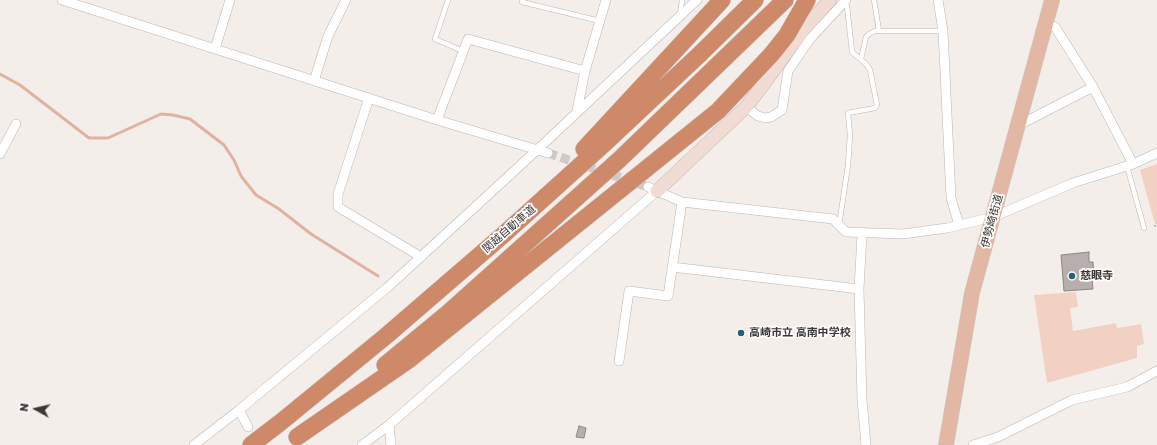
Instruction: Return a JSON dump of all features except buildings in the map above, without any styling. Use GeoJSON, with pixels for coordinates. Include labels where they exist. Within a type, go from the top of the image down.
{"type":"FeatureCollection","features":[{"type":"Feature","properties":{"kind":"highway"},"geometry":{"type":"LineString","coordinates":[[503,235],[722,0]]}},
{"type":"Feature","properties":{"kind":"highway","name":"関越自動車道"},"geometry":{"type":"LineString","coordinates":[[251,445],[386,336],[503,235],[604,144],[755,0]]}},
{"type":"Feature","properties":{"kind":"highway","name":"関越自動車道"},"geometry":{"type":"LineString","coordinates":[[292,441],[448,313],[530,240],[620,159],[785,0]]}},
{"type":"Feature","properties":{"kind":"highway"},"geometry":{"type":"LineString","coordinates":[[292,441],[410,359],[718,112],[744,86],[787,36],[807,0]]}},
{"type":"Feature","properties":{"kind":"main road","name":"伊勢崎街道"},"geometry":{"type":"LineString","coordinates":[[946,445],[972,293],[1052,0]]}},
{"type":"Feature","properties":{"kind":"street"},"geometry":{"type":"LineString","coordinates":[[62,0],[437,120],[548,153]]}},
{"type":"Feature","properties":{"kind":"street"},"geometry":{"type":"LineString","coordinates":[[215,49],[230,0]]}},
{"type":"Feature","properties":{"kind":"street"},"geometry":{"type":"LineString","coordinates":[[314,81],[328,36],[346,0]]}},
{"type":"Feature","properties":{"kind":"street"},"geometry":{"type":"LineString","coordinates":[[578,111],[585,71],[606,0]]}},
{"type":"Feature","properties":{"kind":"street"},"geometry":{"type":"LineString","coordinates":[[194,445],[239,410],[388,287],[697,0]]}},
{"type":"Feature","properties":{"kind":"street"},"geometry":{"type":"LineString","coordinates":[[362,445],[389,426],[652,189],[746,107],[803,30],[830,0]]}},
{"type":"Feature","properties":{"kind":"street"},"geometry":{"type":"LineString","coordinates":[[938,0],[943,32],[951,198],[960,225]]}},
{"type":"Feature","properties":{"kind":"street"},"geometry":{"type":"LineString","coordinates":[[746,107],[758,116],[765,118],[771,117],[782,110],[788,71],[810,39],[845,1]]}},
{"type":"Feature","properties":{"kind":"street"},"geometry":{"type":"LineString","coordinates":[[1046,24],[1055,27],[1093,87],[1130,165]]}},
{"type":"Feature","properties":{"kind":"street"},"geometry":{"type":"LineString","coordinates":[[437,120],[468,39],[585,71]]}},
{"type":"Feature","properties":{"kind":"street"},"geometry":{"type":"LineString","coordinates":[[1017,126],[1093,87]]}},
{"type":"Feature","properties":{"kind":"street"},"geometry":{"type":"LineString","coordinates":[[369,98],[338,194],[338,207],[421,257]]}},
{"type":"Feature","properties":{"kind":"street"},"geometry":{"type":"LineString","coordinates":[[0,154],[16,124]]}},
{"type":"Feature","properties":{"kind":"street"},"geometry":{"type":"LineString","coordinates":[[652,189],[682,202],[833,219],[846,232],[862,234],[903,234],[960,225],[993,217],[1074,183],[1130,165],[1157,153]]}},
{"type":"Feature","properties":{"kind":"street"},"geometry":{"type":"LineString","coordinates":[[619,361],[629,291],[668,296],[682,202]]}},
{"type":"Feature","properties":{"kind":"street"},"geometry":{"type":"LineString","coordinates":[[862,234],[860,289],[862,400],[866,445]]}},
{"type":"Feature","properties":{"kind":"street"},"geometry":{"type":"LineString","coordinates":[[672,267],[860,289]]}},
{"type":"Feature","properties":{"kind":"street"},"geometry":{"type":"LineString","coordinates":[[973,445],[998,438],[1072,400],[1127,387],[1157,371]]}},
{"type":"Feature","properties":{"kind":"street"},"geometry":{"type":"LineString","coordinates":[[239,410],[248,427]]}},
{"type":"Feature","properties":{"kind":"street"},"geometry":{"type":"LineString","coordinates":[[389,426],[391,445]]}},
{"type":"Feature","properties":{"kind":"lane"},"geometry":{"type":"LineString","coordinates":[[448,0],[435,39],[463,51]]}},
{"type":"Feature","properties":{"kind":"lane"},"geometry":{"type":"LineString","coordinates":[[523,0],[522,2],[600,20]]}},
{"type":"Feature","properties":{"kind":"lane"},"geometry":{"type":"LineString","coordinates":[[680,16],[682,0]]}},
{"type":"Feature","properties":{"kind":"lane"},"geometry":{"type":"LineString","coordinates":[[874,0],[879,31]]}},
{"type":"Feature","properties":{"kind":"lane"},"geometry":{"type":"LineString","coordinates":[[838,223],[840,219],[848,165],[850,135],[848,113],[875,108],[877,105],[870,70],[861,59],[852,52],[847,6],[845,1]]}},
{"type":"Feature","properties":{"kind":"lane"},"geometry":{"type":"LineString","coordinates":[[861,59],[866,37],[875,31],[943,32]]}},
{"type":"Feature","properties":{"kind":"lane"},"geometry":{"type":"LineString","coordinates":[[1130,165],[1144,228]]}},
{"type":"Feature","properties":{"kind":"shaded area"},"geometry":{"type":"Polygon","coordinates":[[[1157,164],[1157,224],[1155,224],[1140,170],[1157,164]]]}},
{"type":"Feature","properties":{"kind":"shaded area"},"geometry":{"type":"Polygon","coordinates":[[[1076,292],[1078,307],[1070,308],[1073,331],[1116,323],[1117,328],[1141,324],[1144,344],[1137,346],[1137,358],[1047,383],[1034,295],[1076,292]]]}},
{"type":"Feature","properties":{"kind":"waterway"},"geometry":{"type":"LineString","coordinates":[[0,74],[20,85],[89,138],[108,138],[161,114],[190,119],[224,145],[234,160],[241,176],[256,195],[279,209],[311,234],[378,276]]}},
{"type":"Feature","properties":{"kind":"tunnel"},"geometry":{"type":"LineString","coordinates":[[548,153],[648,187]]}},
{"type":"Feature","properties":{"kind":"place","name":"慈眼寺"},"geometry":{"type":"Point","coordinates":[1072,276]}},
{"type":"Feature","properties":{"kind":"place","name":"高崎市立 高南中学校"},"geometry":{"type":"Point","coordinates":[741,333]}}]}
